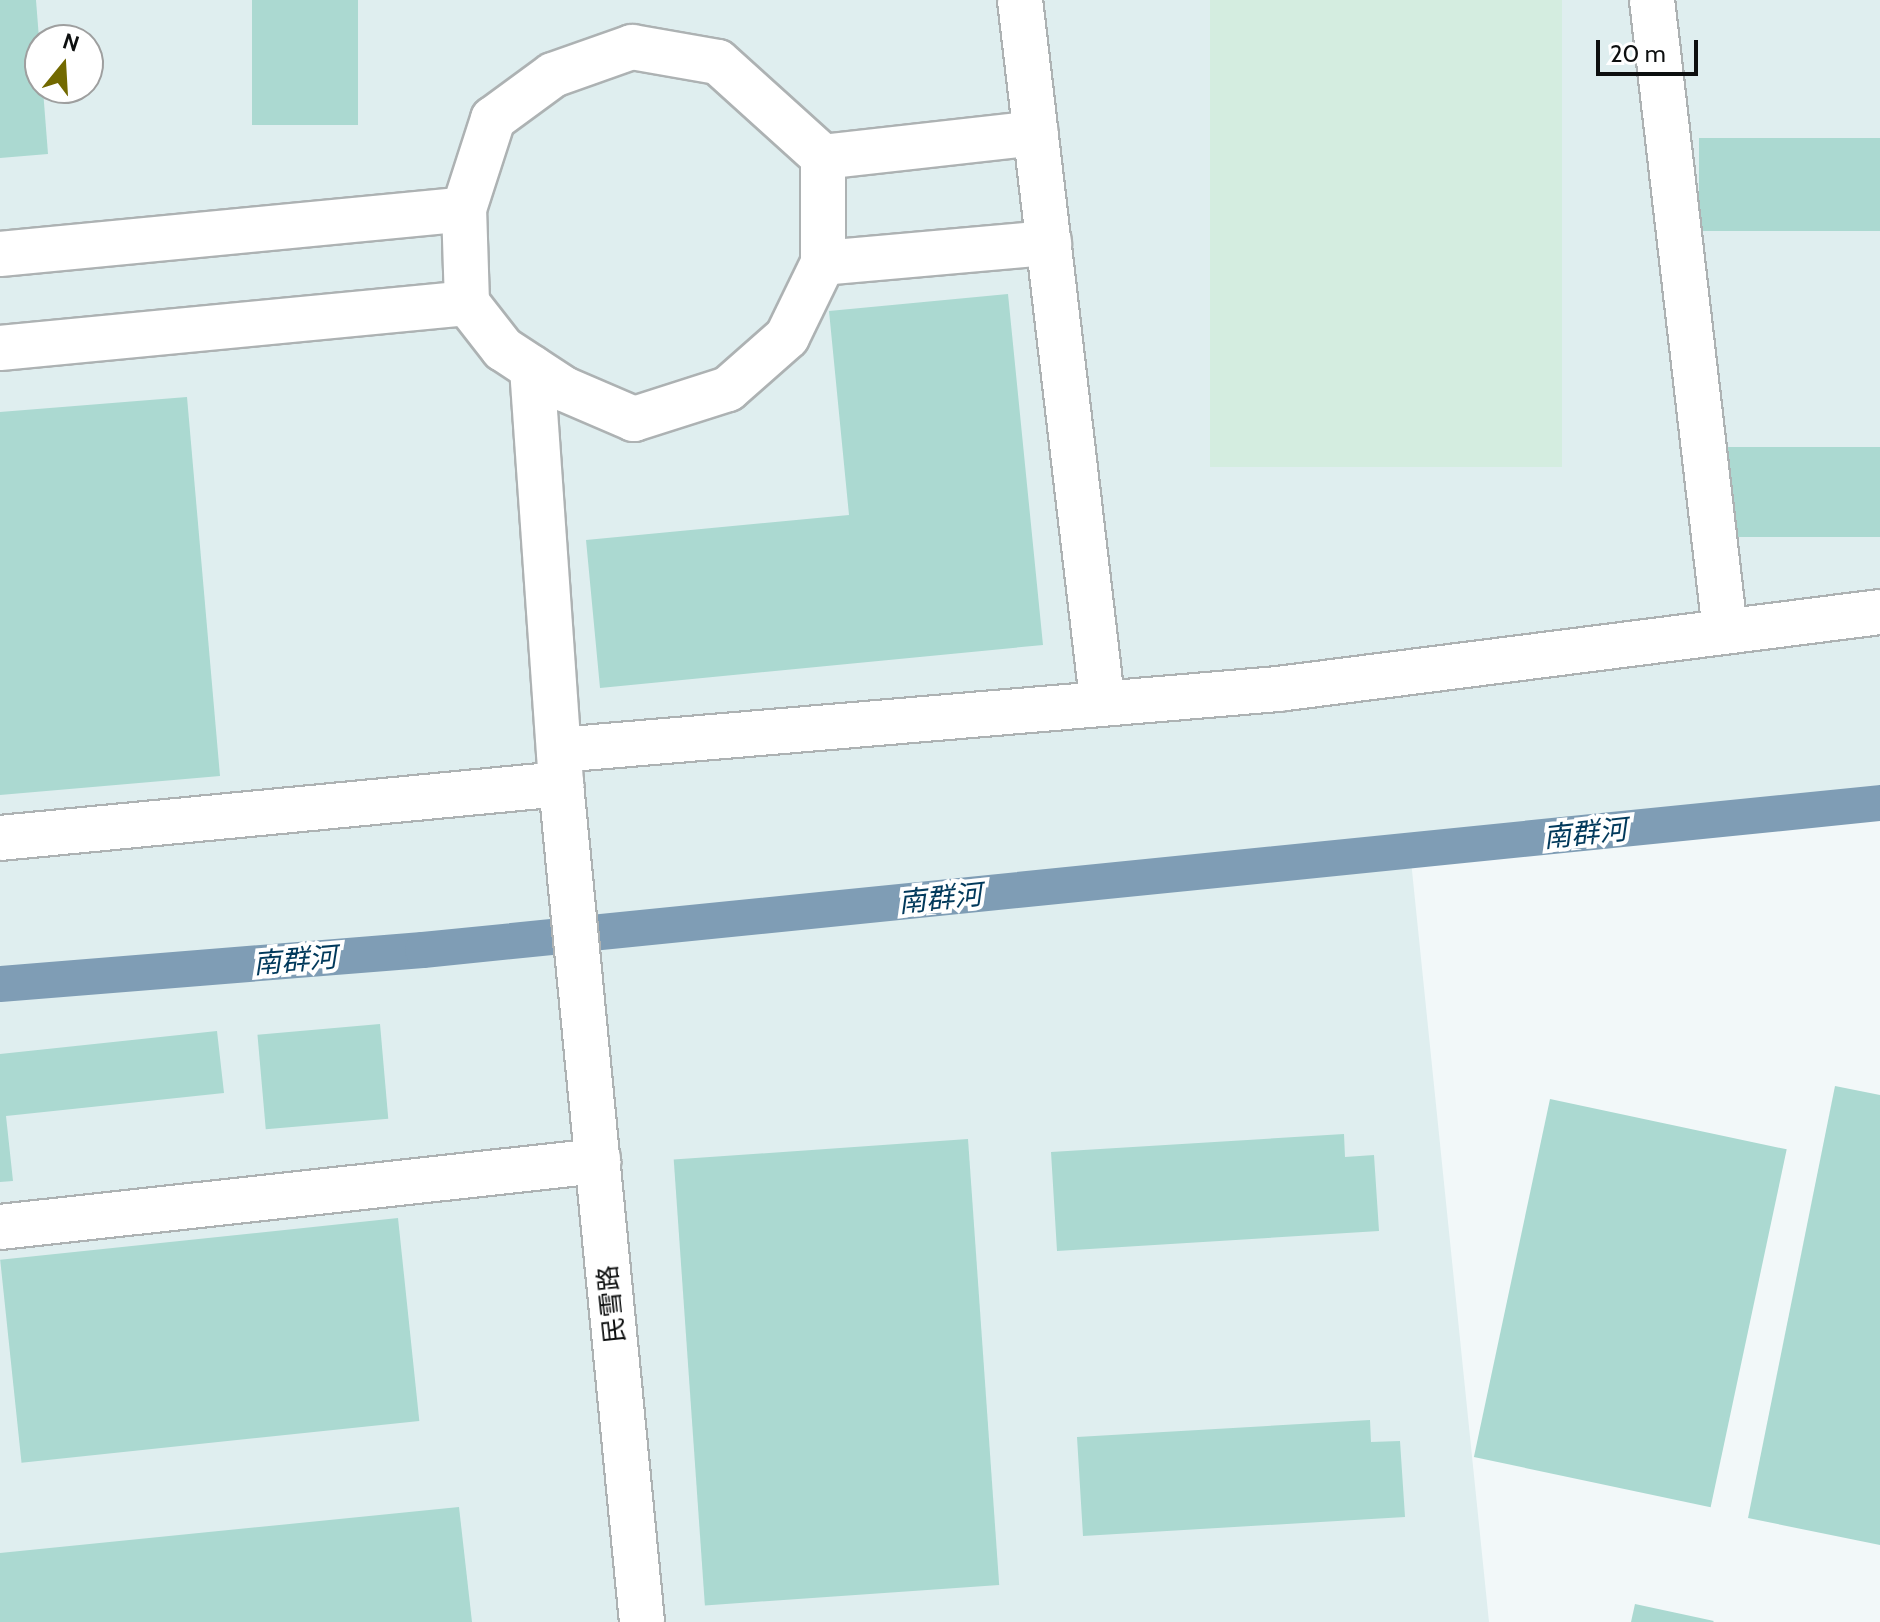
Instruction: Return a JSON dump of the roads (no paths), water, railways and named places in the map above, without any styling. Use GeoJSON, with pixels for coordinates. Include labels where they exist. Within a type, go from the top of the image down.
{"type":"FeatureCollection","features":[{"type":"Feature","properties":{"kind":"street"},"geometry":{"type":"LineString","coordinates":[[1020,0],[1102,699]]}},
{"type":"Feature","properties":{"kind":"street"},"geometry":{"type":"LineString","coordinates":[[1652,0],[1725,631]]}},
{"type":"Feature","properties":{"kind":"street"},"geometry":{"type":"LineString","coordinates":[[632,47],[718,62],[823,157],[823,263],[787,337],[728,389],[634,419],[532,368],[503,349],[467,303],[464,209],[493,119],[553,75],[632,47]]}},
{"type":"Feature","properties":{"kind":"street"},"geometry":{"type":"LineString","coordinates":[[823,157],[1036,133]]}},
{"type":"Feature","properties":{"kind":"street"},"geometry":{"type":"LineString","coordinates":[[0,254],[464,209]]}},
{"type":"Feature","properties":{"kind":"street"},"geometry":{"type":"LineString","coordinates":[[823,263],[1049,243]]}},
{"type":"Feature","properties":{"kind":"street"},"geometry":{"type":"LineString","coordinates":[[0,348],[467,303]]}},
{"type":"Feature","properties":{"kind":"street","name":"民雪路"},"geometry":{"type":"LineString","coordinates":[[532,368],[560,767],[642,1622]]}},
{"type":"Feature","properties":{"kind":"street"},"geometry":{"type":"LineString","coordinates":[[0,838],[1102,699],[1278,689],[1880,612]]}},
{"type":"Feature","properties":{"kind":"street"},"geometry":{"type":"LineString","coordinates":[[0,1227],[598,1161]]}},
{"type":"Feature","properties":{"kind":"waterway","name":"南群河"},"geometry":{"type":"LineString","coordinates":[[0,984],[423,950],[1880,803]]}}]}
